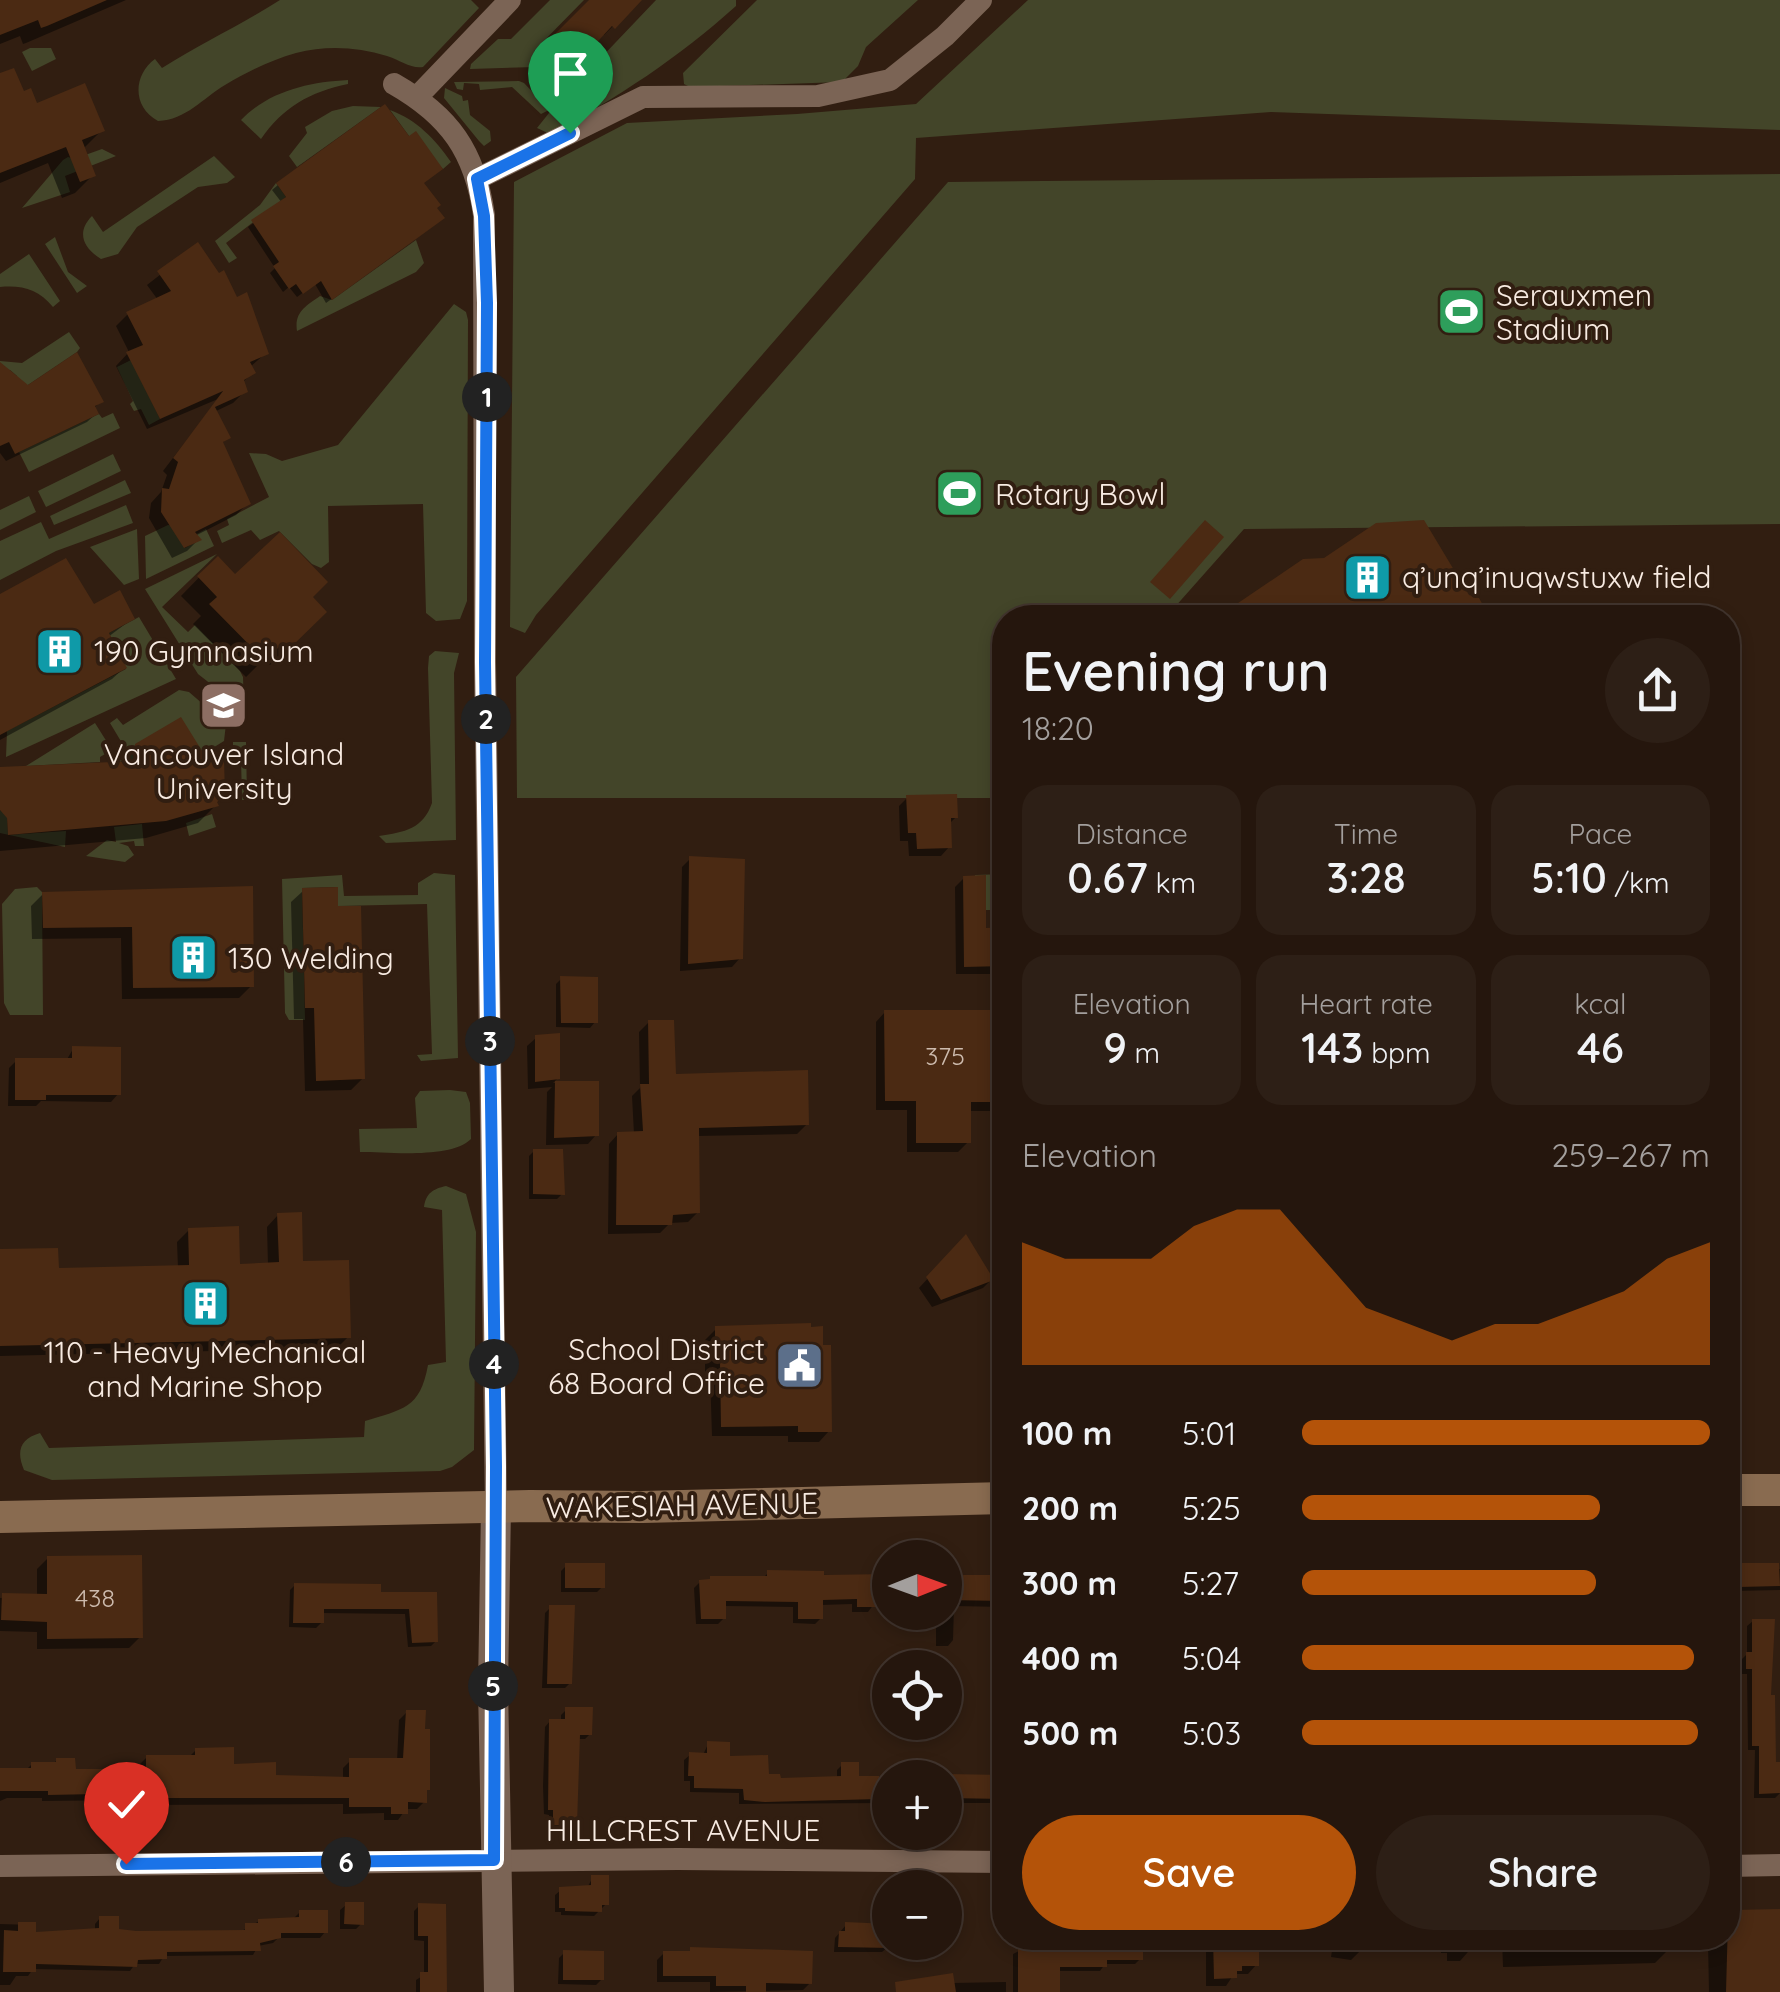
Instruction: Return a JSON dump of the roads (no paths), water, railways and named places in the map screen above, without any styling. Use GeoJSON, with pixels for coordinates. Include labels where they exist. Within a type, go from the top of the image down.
{"type":"FeatureCollection","features":[{"type":"Feature","properties":{"kind":"main road"},"geometry":{"type":"LineString","coordinates":[[1740,1490],[1780,1490]]}},
{"type":"Feature","properties":{"kind":"main road","name":"WAKESIAH AVENUE"},"geometry":{"type":"LineString","coordinates":[[0,1517],[992,1498]]}},
{"type":"Feature","properties":{"kind":"street"},"geometry":{"type":"LineString","coordinates":[[417,97],[510,0]]}},
{"type":"Feature","properties":{"kind":"street"},"geometry":{"type":"LineString","coordinates":[[477,179],[643,97],[818,96],[890,80],[945,36],[980,0]]}},
{"type":"Feature","properties":{"kind":"street"},"geometry":{"type":"LineString","coordinates":[[394,84],[417,97],[451,129],[469,157],[484,216],[498,1992]]}},
{"type":"Feature","properties":{"kind":"street","name":"HILLCREST AVENUE"},"geometry":{"type":"LineString","coordinates":[[0,1866],[494,1860],[992,1862]]}},
{"type":"Feature","properties":{"kind":"street"},"geometry":{"type":"LineString","coordinates":[[1740,1866],[1780,1864]]}},
{"type":"Feature","properties":{"kind":"place","name":"Serauxmen Stadium"},"geometry":{"type":"Point","coordinates":[1461,312]}},
{"type":"Feature","properties":{"kind":"place","name":"Rotary Bowl"},"geometry":{"type":"Point","coordinates":[960,494]}},
{"type":"Feature","properties":{"kind":"place","name":"q’unq’inuqwstuxw field"},"geometry":{"type":"Point","coordinates":[1367,577]}},
{"type":"Feature","properties":{"kind":"place","name":"190 Gymnasium"},"geometry":{"type":"Point","coordinates":[59,651]}},
{"type":"Feature","properties":{"kind":"place","name":"Vancouver Island University"},"geometry":{"type":"Point","coordinates":[224,705]}},
{"type":"Feature","properties":{"kind":"place","name":"130 Welding"},"geometry":{"type":"Point","coordinates":[193,958]}},
{"type":"Feature","properties":{"kind":"place","name":"110 - Heavy Mechanical and Marine Shop"},"geometry":{"type":"Point","coordinates":[205,1303]}},
{"type":"Feature","properties":{"kind":"place","name":"School District 68 Board Office"},"geometry":{"type":"Point","coordinates":[800,1366]}}]}
